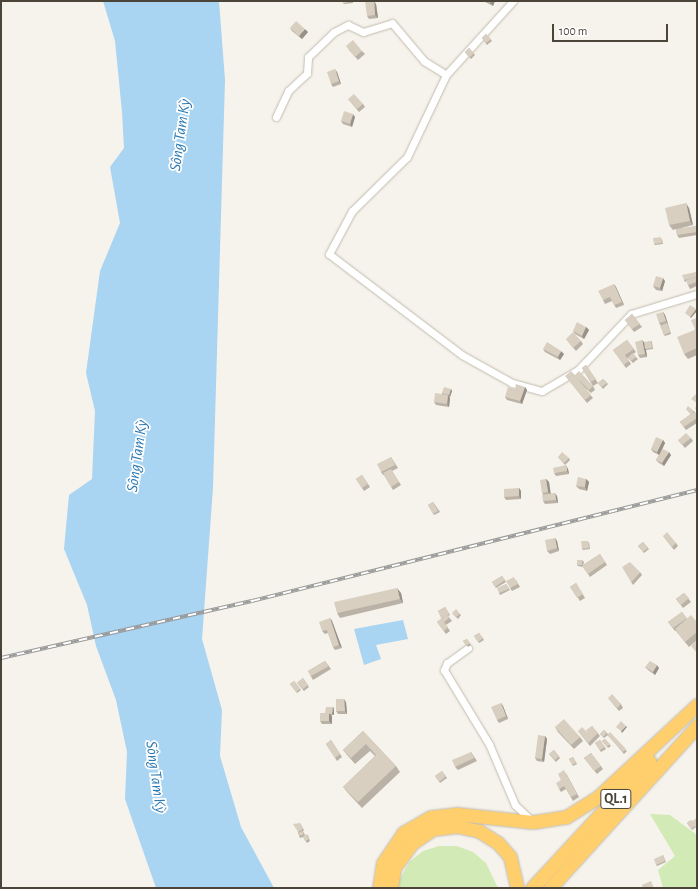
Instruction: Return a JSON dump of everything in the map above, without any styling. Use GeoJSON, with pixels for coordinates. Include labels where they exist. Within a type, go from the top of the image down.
{"type":"FeatureCollection","features":[{"type":"Feature","properties":{"kind":"highway"},"geometry":{"type":"LineString","coordinates":[[379,888],[383,863],[403,833],[430,817],[457,814],[533,822],[566,817],[600,796],[697,706]]}},
{"type":"Feature","properties":{"kind":"highway","name":"QL.1"},"geometry":{"type":"LineString","coordinates":[[532,888],[697,706]]}},
{"type":"Feature","properties":{"kind":"highway","name":"QL.1"},"geometry":{"type":"LineString","coordinates":[[550,888],[697,726]]}},
{"type":"Feature","properties":{"kind":"highway"},"geometry":{"type":"LineString","coordinates":[[391,888],[394,868],[412,843],[433,830],[456,826],[479,831],[498,843],[510,857],[517,888]]}},
{"type":"Feature","properties":{"kind":"street"},"geometry":{"type":"LineString","coordinates":[[513,1],[446,75],[407,157],[352,211],[329,251],[332,258],[462,355],[512,383],[542,391],[578,370],[631,314],[697,294]]}},
{"type":"Feature","properties":{"kind":"street"},"geometry":{"type":"LineString","coordinates":[[276,117],[288,91],[307,73],[308,57],[348,25],[363,32],[392,23],[424,61],[446,75]]}},
{"type":"Feature","properties":{"kind":"street"},"geometry":{"type":"LineString","coordinates":[[468,648],[447,663],[444,670],[489,744],[515,805],[533,822]]}},
{"type":"Feature","properties":{"kind":"green space"},"geometry":{"type":"Polygon","coordinates":[[[650,814],[670,815],[697,835],[697,888],[663,888],[658,870],[675,856],[650,814]]]}},
{"type":"Feature","properties":{"kind":"green space"},"geometry":{"type":"Polygon","coordinates":[[[439,846],[457,846],[473,852],[486,863],[498,888],[395,888],[409,862],[423,851],[439,846]]]}},
{"type":"Feature","properties":{"kind":"water","name":"Sông Tam Kỳ"},"geometry":{"type":"Polygon","coordinates":[[[103,1],[219,1],[225,80],[213,488],[202,639],[222,710],[220,756],[241,827],[274,888],[156,888],[125,799],[127,752],[116,700],[96,646],[87,605],[64,549],[69,495],[92,479],[95,411],[86,373],[100,271],[120,223],[110,167],[124,148],[122,112],[115,41],[103,1]]]}},
{"type":"Feature","properties":{"kind":"water"},"geometry":{"type":"Polygon","coordinates":[[[403,620],[408,639],[376,645],[381,659],[364,665],[354,629],[403,620]]]}},
{"type":"Feature","properties":{"kind":"building"},"geometry":{"type":"Polygon","coordinates":[[[365,1],[374,1],[375,15],[367,16],[365,1]]]}},
{"type":"Feature","properties":{"kind":"building"},"geometry":{"type":"Polygon","coordinates":[[[296,21],[305,29],[299,36],[290,28],[296,21]]]}},
{"type":"Feature","properties":{"kind":"building"},"geometry":{"type":"Polygon","coordinates":[[[486,34],[491,39],[486,43],[482,38],[486,34]]]}},
{"type":"Feature","properties":{"kind":"building"},"geometry":{"type":"Polygon","coordinates":[[[353,40],[362,51],[355,57],[346,46],[353,40]]]}},
{"type":"Feature","properties":{"kind":"building"},"geometry":{"type":"Polygon","coordinates":[[[469,48],[474,53],[469,58],[465,52],[469,48]]]}},
{"type":"Feature","properties":{"kind":"building"},"geometry":{"type":"Polygon","coordinates":[[[335,69],[339,81],[331,84],[327,72],[335,69]]]}},
{"type":"Feature","properties":{"kind":"building"},"geometry":{"type":"Polygon","coordinates":[[[354,94],[363,104],[357,109],[348,99],[354,94]]]}},
{"type":"Feature","properties":{"kind":"building"},"geometry":{"type":"Polygon","coordinates":[[[344,111],[353,114],[350,124],[341,121],[344,111]]]}},
{"type":"Feature","properties":{"kind":"building"},"geometry":{"type":"Polygon","coordinates":[[[686,203],[690,221],[669,225],[665,208],[686,203]]]}},
{"type":"Feature","properties":{"kind":"building"},"geometry":{"type":"Polygon","coordinates":[[[697,226],[697,232],[677,235],[676,229],[697,226]]]}},
{"type":"Feature","properties":{"kind":"building"},"geometry":{"type":"Polygon","coordinates":[[[661,237],[662,243],[654,244],[653,238],[661,237]]]}},
{"type":"Feature","properties":{"kind":"building"},"geometry":{"type":"Polygon","coordinates":[[[696,272],[697,277],[684,280],[682,275],[696,272]]]}},
{"type":"Feature","properties":{"kind":"building"},"geometry":{"type":"Polygon","coordinates":[[[656,276],[663,278],[660,288],[653,286],[656,276]]]}},
{"type":"Feature","properties":{"kind":"building"},"geometry":{"type":"Polygon","coordinates":[[[697,277],[697,282],[688,285],[686,280],[697,277]]]}},
{"type":"Feature","properties":{"kind":"building"},"geometry":{"type":"Polygon","coordinates":[[[614,284],[622,302],[614,305],[610,297],[603,300],[598,291],[614,284]]]}},
{"type":"Feature","properties":{"kind":"building"},"geometry":{"type":"Polygon","coordinates":[[[690,305],[696,309],[690,317],[685,313],[690,305]]]}},
{"type":"Feature","properties":{"kind":"building"},"geometry":{"type":"Polygon","coordinates":[[[663,312],[666,321],[659,323],[656,314],[663,312]]]}},
{"type":"Feature","properties":{"kind":"building"},"geometry":{"type":"Polygon","coordinates":[[[632,314],[640,324],[632,329],[625,320],[632,314]]]}},
{"type":"Feature","properties":{"kind":"building"},"geometry":{"type":"Polygon","coordinates":[[[697,318],[697,329],[695,329],[691,320],[697,318]]]}},
{"type":"Feature","properties":{"kind":"building"},"geometry":{"type":"Polygon","coordinates":[[[577,322],[586,327],[582,336],[573,331],[577,322]]]}},
{"type":"Feature","properties":{"kind":"building"},"geometry":{"type":"Polygon","coordinates":[[[667,323],[670,332],[664,335],[660,326],[667,323]]]}},
{"type":"Feature","properties":{"kind":"building"},"geometry":{"type":"Polygon","coordinates":[[[697,329],[697,348],[684,354],[677,337],[697,329]]]}},
{"type":"Feature","properties":{"kind":"building"},"geometry":{"type":"Polygon","coordinates":[[[573,332],[581,341],[573,348],[566,339],[573,332]]]}},
{"type":"Feature","properties":{"kind":"building"},"geometry":{"type":"Polygon","coordinates":[[[627,340],[634,349],[625,355],[629,361],[624,365],[613,350],[627,340]]]}},
{"type":"Feature","properties":{"kind":"building"},"geometry":{"type":"Polygon","coordinates":[[[642,340],[645,354],[638,355],[635,342],[642,340]]]}},
{"type":"Feature","properties":{"kind":"building"},"geometry":{"type":"Polygon","coordinates":[[[651,341],[652,348],[645,349],[644,342],[651,341]]]}},
{"type":"Feature","properties":{"kind":"building"},"geometry":{"type":"Polygon","coordinates":[[[547,342],[561,351],[558,357],[543,349],[547,342]]]}},
{"type":"Feature","properties":{"kind":"building"},"geometry":{"type":"Polygon","coordinates":[[[633,353],[636,357],[631,361],[628,357],[633,353]]]}},
{"type":"Feature","properties":{"kind":"building"},"geometry":{"type":"Polygon","coordinates":[[[586,365],[596,379],[591,382],[582,368],[586,365]]]}},
{"type":"Feature","properties":{"kind":"building"},"geometry":{"type":"Polygon","coordinates":[[[571,371],[575,375],[579,371],[593,386],[589,390],[578,379],[591,395],[585,400],[565,376],[571,371]]]}},
{"type":"Feature","properties":{"kind":"building"},"geometry":{"type":"Polygon","coordinates":[[[603,379],[607,383],[602,387],[598,383],[603,379]]]}},
{"type":"Feature","properties":{"kind":"building"},"geometry":{"type":"Polygon","coordinates":[[[516,384],[525,387],[520,401],[505,397],[508,387],[515,389],[516,384]]]}},
{"type":"Feature","properties":{"kind":"building"},"geometry":{"type":"Polygon","coordinates":[[[444,387],[451,389],[449,395],[442,393],[444,387]]]}},
{"type":"Feature","properties":{"kind":"building"},"geometry":{"type":"Polygon","coordinates":[[[435,393],[448,395],[447,404],[434,402],[435,393]]]}},
{"type":"Feature","properties":{"kind":"building"},"geometry":{"type":"Polygon","coordinates":[[[697,393],[697,403],[691,399],[697,393]]]}},
{"type":"Feature","properties":{"kind":"building"},"geometry":{"type":"Polygon","coordinates":[[[688,406],[694,411],[691,414],[686,409],[688,406]]]}},
{"type":"Feature","properties":{"kind":"building"},"geometry":{"type":"Polygon","coordinates":[[[694,412],[697,415],[697,418],[684,427],[680,422],[694,412]]]}},
{"type":"Feature","properties":{"kind":"building"},"geometry":{"type":"Polygon","coordinates":[[[686,433],[691,438],[682,445],[678,440],[686,433]]]}},
{"type":"Feature","properties":{"kind":"building"},"geometry":{"type":"Polygon","coordinates":[[[656,437],[663,440],[657,452],[651,449],[656,437]]]}},
{"type":"Feature","properties":{"kind":"building"},"geometry":{"type":"Polygon","coordinates":[[[663,449],[669,452],[662,463],[656,460],[663,449]]]}},
{"type":"Feature","properties":{"kind":"building"},"geometry":{"type":"Polygon","coordinates":[[[562,452],[569,458],[564,463],[558,457],[562,452]]]}},
{"type":"Feature","properties":{"kind":"building"},"geometry":{"type":"Polygon","coordinates":[[[391,457],[395,465],[381,472],[377,464],[391,457]]]}},
{"type":"Feature","properties":{"kind":"building"},"geometry":{"type":"Polygon","coordinates":[[[566,465],[567,471],[554,473],[553,468],[566,465]]]}},
{"type":"Feature","properties":{"kind":"building"},"geometry":{"type":"Polygon","coordinates":[[[391,469],[399,482],[391,487],[383,473],[391,469]]]}},
{"type":"Feature","properties":{"kind":"building"},"geometry":{"type":"Polygon","coordinates":[[[362,475],[368,484],[362,488],[356,479],[362,475]]]}},
{"type":"Feature","properties":{"kind":"building"},"geometry":{"type":"Polygon","coordinates":[[[578,477],[586,479],[585,487],[576,486],[578,477]]]}},
{"type":"Feature","properties":{"kind":"building"},"geometry":{"type":"Polygon","coordinates":[[[546,479],[548,492],[542,493],[540,480],[546,479]]]}},
{"type":"Feature","properties":{"kind":"building"},"geometry":{"type":"Polygon","coordinates":[[[519,488],[519,496],[504,497],[504,489],[519,488]]]}},
{"type":"Feature","properties":{"kind":"building"},"geometry":{"type":"Polygon","coordinates":[[[555,493],[556,500],[543,501],[542,495],[555,493]]]}},
{"type":"Feature","properties":{"kind":"building"},"geometry":{"type":"Polygon","coordinates":[[[433,502],[438,511],[433,514],[428,505],[433,502]]]}},
{"type":"Feature","properties":{"kind":"building"},"geometry":{"type":"Polygon","coordinates":[[[667,532],[676,543],[672,547],[663,536],[667,532]]]}},
{"type":"Feature","properties":{"kind":"building"},"geometry":{"type":"Polygon","coordinates":[[[555,538],[557,548],[547,551],[545,540],[555,538]]]}},
{"type":"Feature","properties":{"kind":"building"},"geometry":{"type":"Polygon","coordinates":[[[581,541],[588,541],[589,548],[582,549],[581,541]]]}},
{"type":"Feature","properties":{"kind":"building"},"geometry":{"type":"Polygon","coordinates":[[[643,542],[648,548],[643,552],[638,546],[643,542]]]}},
{"type":"Feature","properties":{"kind":"building"},"geometry":{"type":"Polygon","coordinates":[[[600,554],[605,562],[588,574],[582,566],[600,554]]]}},
{"type":"Feature","properties":{"kind":"building"},"geometry":{"type":"Polygon","coordinates":[[[577,560],[582,560],[582,565],[577,565],[577,560]]]}},
{"type":"Feature","properties":{"kind":"building"},"geometry":{"type":"Polygon","coordinates":[[[630,562],[640,572],[631,582],[622,567],[630,562]]]}},
{"type":"Feature","properties":{"kind":"building"},"geometry":{"type":"Polygon","coordinates":[[[502,576],[505,580],[495,587],[492,582],[502,576]]]}},
{"type":"Feature","properties":{"kind":"building"},"geometry":{"type":"Polygon","coordinates":[[[514,577],[518,584],[510,588],[506,581],[514,577]]]}},
{"type":"Feature","properties":{"kind":"building"},"geometry":{"type":"Polygon","coordinates":[[[576,583],[583,594],[577,598],[570,587],[576,583]]]}},
{"type":"Feature","properties":{"kind":"building"},"geometry":{"type":"Polygon","coordinates":[[[506,584],[509,589],[499,593],[497,588],[506,584]]]}},
{"type":"Feature","properties":{"kind":"building"},"geometry":{"type":"Polygon","coordinates":[[[397,588],[400,599],[337,613],[334,602],[397,588]]]}},
{"type":"Feature","properties":{"kind":"building"},"geometry":{"type":"Polygon","coordinates":[[[684,593],[689,598],[681,605],[676,599],[684,593]]]}},
{"type":"Feature","properties":{"kind":"building"},"geometry":{"type":"Polygon","coordinates":[[[445,607],[449,614],[441,618],[438,611],[445,607]]]}},
{"type":"Feature","properties":{"kind":"building"},"geometry":{"type":"Polygon","coordinates":[[[456,609],[460,614],[456,617],[452,613],[456,609]]]}},
{"type":"Feature","properties":{"kind":"building"},"geometry":{"type":"Polygon","coordinates":[[[682,612],[687,618],[673,628],[668,622],[682,612]]]}},
{"type":"Feature","properties":{"kind":"building"},"geometry":{"type":"Polygon","coordinates":[[[447,614],[449,618],[444,622],[448,627],[444,631],[437,622],[447,614]]]}},
{"type":"Feature","properties":{"kind":"building"},"geometry":{"type":"Polygon","coordinates":[[[691,615],[697,622],[697,632],[685,642],[675,629],[691,615]]]}},
{"type":"Feature","properties":{"kind":"building"},"geometry":{"type":"Polygon","coordinates":[[[330,618],[339,645],[333,647],[327,630],[322,631],[319,622],[330,618]]]}},
{"type":"Feature","properties":{"kind":"building"},"geometry":{"type":"Polygon","coordinates":[[[479,633],[483,638],[478,642],[474,636],[479,633]]]}},
{"type":"Feature","properties":{"kind":"building"},"geometry":{"type":"Polygon","coordinates":[[[467,639],[470,643],[466,646],[463,641],[467,639]]]}},
{"type":"Feature","properties":{"kind":"building"},"geometry":{"type":"Polygon","coordinates":[[[697,640],[697,653],[691,646],[697,640]]]}},
{"type":"Feature","properties":{"kind":"building"},"geometry":{"type":"Polygon","coordinates":[[[325,661],[329,666],[311,676],[308,671],[325,661]]]}},
{"type":"Feature","properties":{"kind":"building"},"geometry":{"type":"Polygon","coordinates":[[[650,661],[657,665],[653,672],[645,667],[650,661]]]}},
{"type":"Feature","properties":{"kind":"building"},"geometry":{"type":"Polygon","coordinates":[[[303,678],[308,685],[303,689],[297,683],[303,678]]]}},
{"type":"Feature","properties":{"kind":"building"},"geometry":{"type":"Polygon","coordinates":[[[294,681],[300,689],[296,692],[290,684],[294,681]]]}},
{"type":"Feature","properties":{"kind":"building"},"geometry":{"type":"Polygon","coordinates":[[[612,694],[621,704],[617,708],[608,698],[612,694]]]}},
{"type":"Feature","properties":{"kind":"building"},"geometry":{"type":"Polygon","coordinates":[[[336,699],[344,699],[345,711],[336,711],[336,699]]]}},
{"type":"Feature","properties":{"kind":"building"},"geometry":{"type":"Polygon","coordinates":[[[501,703],[506,716],[497,720],[491,707],[501,703]]]}},
{"type":"Feature","properties":{"kind":"building"},"geometry":{"type":"Polygon","coordinates":[[[326,707],[333,707],[332,714],[325,713],[326,707]]]}},
{"type":"Feature","properties":{"kind":"building"},"geometry":{"type":"Polygon","coordinates":[[[320,713],[329,713],[329,721],[320,721],[320,713]]]}},
{"type":"Feature","properties":{"kind":"building"},"geometry":{"type":"Polygon","coordinates":[[[564,719],[580,737],[571,745],[555,727],[564,719]]]}},
{"type":"Feature","properties":{"kind":"building"},"geometry":{"type":"Polygon","coordinates":[[[621,721],[626,726],[621,731],[616,727],[621,721]]]}},
{"type":"Feature","properties":{"kind":"building"},"geometry":{"type":"Polygon","coordinates":[[[592,726],[598,733],[588,743],[578,731],[582,727],[588,733],[586,730],[592,726]]]}},
{"type":"Feature","properties":{"kind":"building"},"geometry":{"type":"Polygon","coordinates":[[[604,730],[607,733],[603,737],[600,734],[604,730]]]}},
{"type":"Feature","properties":{"kind":"building"},"geometry":{"type":"Polygon","coordinates":[[[363,731],[396,766],[358,802],[343,787],[376,755],[366,744],[351,758],[343,750],[363,731]]]}},
{"type":"Feature","properties":{"kind":"building"},"geometry":{"type":"Polygon","coordinates":[[[610,732],[626,749],[623,752],[607,735],[610,732]]]}},
{"type":"Feature","properties":{"kind":"building"},"geometry":{"type":"Polygon","coordinates":[[[538,735],[545,736],[542,759],[535,758],[538,735]]]}},
{"type":"Feature","properties":{"kind":"building"},"geometry":{"type":"Polygon","coordinates":[[[605,739],[610,744],[607,747],[602,741],[605,739]]]}},
{"type":"Feature","properties":{"kind":"building"},"geometry":{"type":"Polygon","coordinates":[[[331,740],[340,754],[335,758],[326,744],[331,740]]]}},
{"type":"Feature","properties":{"kind":"building"},"geometry":{"type":"Polygon","coordinates":[[[600,740],[605,747],[600,750],[595,743],[600,740]]]}},
{"type":"Feature","properties":{"kind":"building"},"geometry":{"type":"Polygon","coordinates":[[[554,750],[559,756],[555,760],[549,754],[554,750]]]}},
{"type":"Feature","properties":{"kind":"building"},"geometry":{"type":"Polygon","coordinates":[[[471,752],[474,758],[455,767],[452,760],[471,752]]]}},
{"type":"Feature","properties":{"kind":"building"},"geometry":{"type":"Polygon","coordinates":[[[591,753],[601,766],[594,771],[584,758],[591,753]]]}},
{"type":"Feature","properties":{"kind":"building"},"geometry":{"type":"Polygon","coordinates":[[[573,757],[576,763],[572,765],[569,759],[573,757]]]}},
{"type":"Feature","properties":{"kind":"building"},"geometry":{"type":"Polygon","coordinates":[[[564,770],[577,794],[571,797],[564,786],[559,789],[556,783],[561,780],[558,774],[564,770]]]}},
{"type":"Feature","properties":{"kind":"building"},"geometry":{"type":"Polygon","coordinates":[[[442,771],[446,776],[439,782],[435,776],[442,771]]]}},
{"type":"Feature","properties":{"kind":"building"},"geometry":{"type":"Polygon","coordinates":[[[697,818],[697,828],[692,821],[697,818]]]}},
{"type":"Feature","properties":{"kind":"building"},"geometry":{"type":"Polygon","coordinates":[[[691,820],[695,826],[691,829],[687,823],[691,820]]]}},
{"type":"Feature","properties":{"kind":"building"},"geometry":{"type":"Polygon","coordinates":[[[300,823],[303,829],[298,832],[293,824],[300,823]]]}},
{"type":"Feature","properties":{"kind":"building"},"geometry":{"type":"Polygon","coordinates":[[[302,831],[304,834],[299,836],[298,833],[302,831]]]}},
{"type":"Feature","properties":{"kind":"building"},"geometry":{"type":"Polygon","coordinates":[[[307,834],[309,839],[305,841],[303,836],[307,834]]]}},
{"type":"Feature","properties":{"kind":"building"},"geometry":{"type":"Polygon","coordinates":[[[663,855],[665,861],[656,865],[654,859],[663,855]]]}},
{"type":"Feature","properties":{"kind":"building"},"geometry":{"type":"Polygon","coordinates":[[[651,881],[654,888],[643,888],[642,885],[651,881]]]}},
{"type":"Feature","properties":{"kind":"railway"},"geometry":{"type":"LineString","coordinates":[[1,658],[252,601],[697,490]]}}]}
